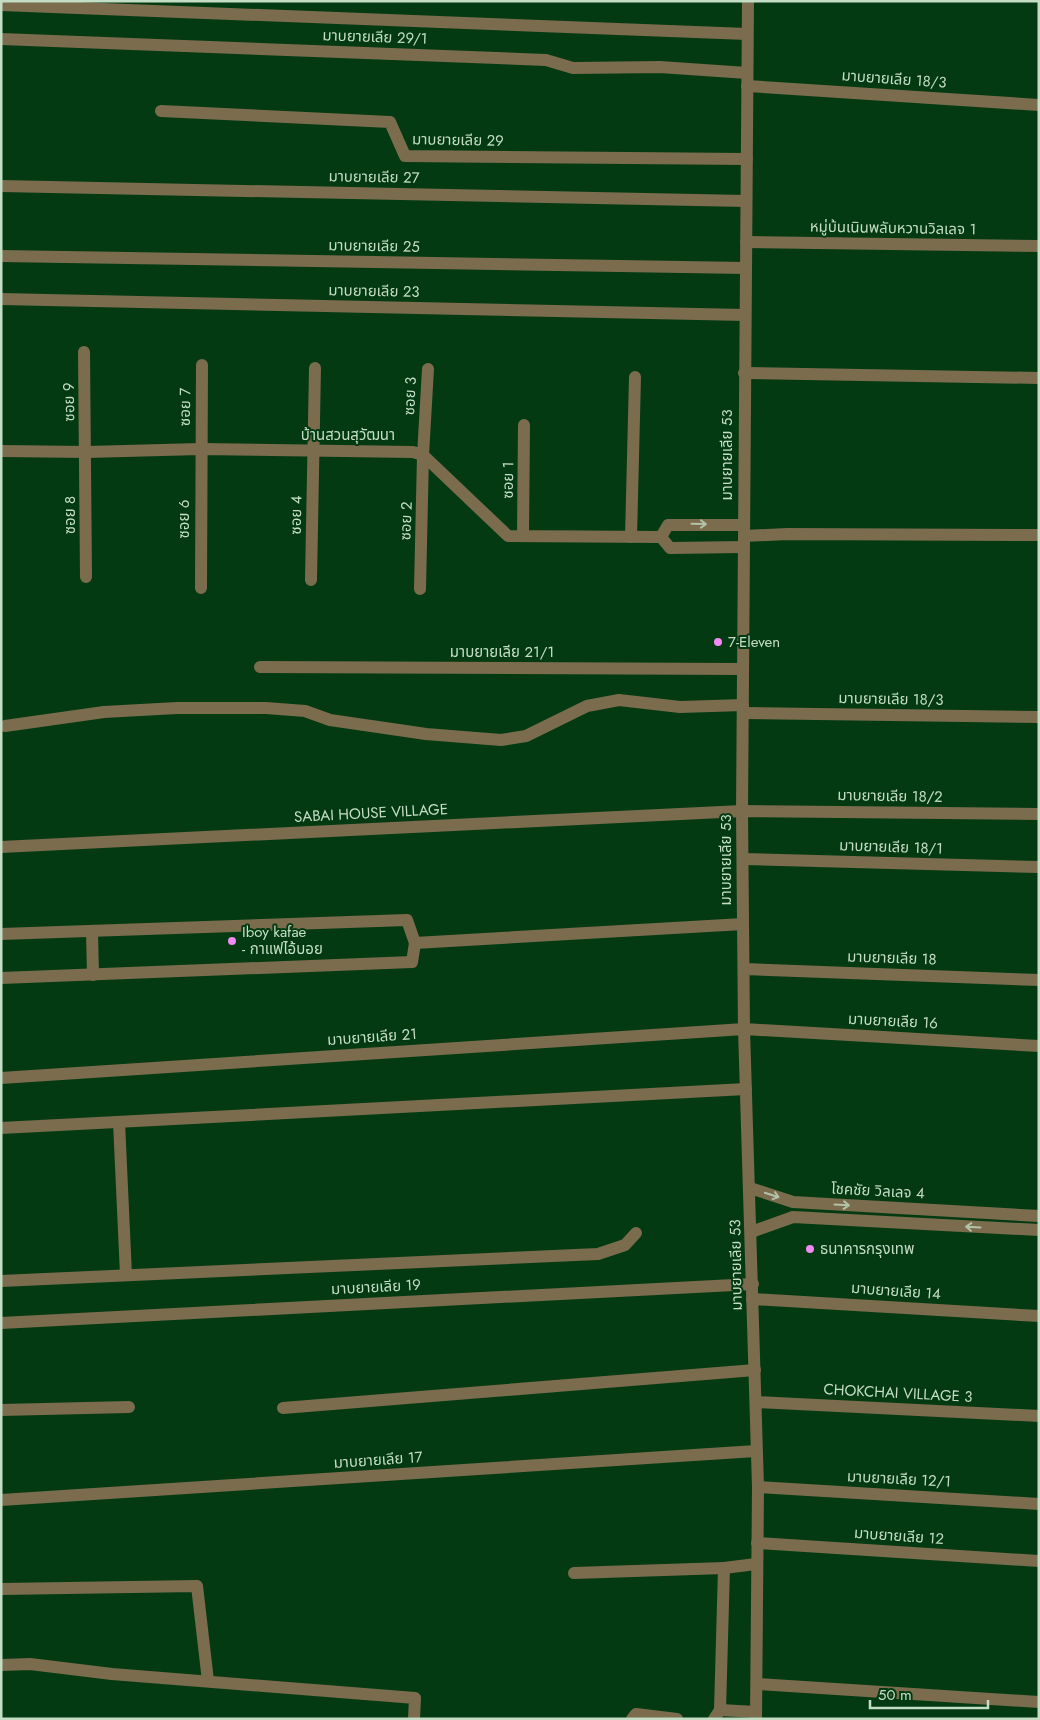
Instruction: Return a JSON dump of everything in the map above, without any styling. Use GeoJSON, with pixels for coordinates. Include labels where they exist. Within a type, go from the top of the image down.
{"type":"FeatureCollection","features":[{"type":"Feature","properties":{"kind":"street","name":"มาบยายเลีย 53"},"geometry":{"type":"LineString","coordinates":[[748,1],[742,811],[744,1029],[758,1487],[756,1715]]}},
{"type":"Feature","properties":{"kind":"street"},"geometry":{"type":"LineString","coordinates":[[1,4],[748,34]]}},
{"type":"Feature","properties":{"kind":"street","name":"มาบยายเลีย 29/1"},"geometry":{"type":"LineString","coordinates":[[1,39],[546,60],[573,68],[660,67],[747,80]]}},
{"type":"Feature","properties":{"kind":"street","name":"มาบยายเลีย 18/3"},"geometry":{"type":"LineString","coordinates":[[747,80],[1039,104]]}},
{"type":"Feature","properties":{"kind":"street","name":"มาบยายเลีย 29"},"geometry":{"type":"LineString","coordinates":[[161,112],[390,122],[405,156],[747,159]]}},
{"type":"Feature","properties":{"kind":"street","name":"มาบยายเลีย 27"},"geometry":{"type":"LineString","coordinates":[[1,186],[746,201]]}},
{"type":"Feature","properties":{"kind":"street","name":"หมู่บ้นเนินพลับหวานวิลเลจ 1"},"geometry":{"type":"LineString","coordinates":[[746,242],[1039,246]]}},
{"type":"Feature","properties":{"kind":"street","name":"มาบยายเลีย 25"},"geometry":{"type":"LineString","coordinates":[[1,256],[746,268]]}},
{"type":"Feature","properties":{"kind":"street","name":"มาบยายเลีย 23"},"geometry":{"type":"LineString","coordinates":[[1,299],[746,316]]}},
{"type":"Feature","properties":{"kind":"street","name":"ซอย 9"},"geometry":{"type":"LineString","coordinates":[[84,352],[87,452]]}},
{"type":"Feature","properties":{"kind":"street","name":"ซอย 7"},"geometry":{"type":"LineString","coordinates":[[200,449],[202,365]]}},
{"type":"Feature","properties":{"kind":"street","name":"ซอย 4"},"geometry":{"type":"LineString","coordinates":[[311,580],[315,368]]}},
{"type":"Feature","properties":{"kind":"street","name":"ซอย 3"},"geometry":{"type":"LineString","coordinates":[[423,454],[428,369]]}},
{"type":"Feature","properties":{"kind":"street"},"geometry":{"type":"LineString","coordinates":[[744,373],[1039,378]]}},
{"type":"Feature","properties":{"kind":"street"},"geometry":{"type":"LineString","coordinates":[[631,537],[635,377]]}},
{"type":"Feature","properties":{"kind":"street","name":"ซอย 1"},"geometry":{"type":"LineString","coordinates":[[523,536],[524,425]]}},
{"type":"Feature","properties":{"kind":"street","name":"บ้านสวนสุวัฒนา"},"geometry":{"type":"LineString","coordinates":[[1,450],[87,452],[200,449],[413,452],[423,454]]}},
{"type":"Feature","properties":{"kind":"street","name":"ซอย 6"},"geometry":{"type":"LineString","coordinates":[[200,449],[201,588]]}},
{"type":"Feature","properties":{"kind":"street","name":"ซอย 8"},"geometry":{"type":"LineString","coordinates":[[86,577],[87,452]]}},
{"type":"Feature","properties":{"kind":"street"},"geometry":{"type":"LineString","coordinates":[[423,454],[508,536],[661,537]]}},
{"type":"Feature","properties":{"kind":"street","name":"ซอย 2"},"geometry":{"type":"LineString","coordinates":[[420,589],[423,454]]}},
{"type":"Feature","properties":{"kind":"street"},"geometry":{"type":"LineString","coordinates":[[661,537],[668,525],[743,536]]}},
{"type":"Feature","properties":{"kind":"street"},"geometry":{"type":"LineString","coordinates":[[661,537],[670,548],[743,536],[787,534],[1039,535]]}},
{"type":"Feature","properties":{"kind":"street","name":"มาบยายเลีย 21/1"},"geometry":{"type":"LineString","coordinates":[[260,667],[743,669]]}},
{"type":"Feature","properties":{"kind":"street","name":"มาบยายเลีย 18/3"},"geometry":{"type":"LineString","coordinates":[[5,726],[104,712],[177,708],[266,708],[305,711],[330,720],[426,734],[501,740],[526,736],[587,706],[619,700],[680,707],[1039,717]]}},
{"type":"Feature","properties":{"kind":"street","name":"มาบยายเลีย 18/2"},"geometry":{"type":"LineString","coordinates":[[742,811],[1039,814]]}},
{"type":"Feature","properties":{"kind":"street","name":"SABAI HOUSE VILLAGE"},"geometry":{"type":"LineString","coordinates":[[1,847],[742,811]]}},
{"type":"Feature","properties":{"kind":"street","name":"มาบยายเลีย 18/1"},"geometry":{"type":"LineString","coordinates":[[743,859],[1039,867]]}},
{"type":"Feature","properties":{"kind":"street"},"geometry":{"type":"LineString","coordinates":[[1,934],[407,920],[414,943],[412,962],[1,978]]}},
{"type":"Feature","properties":{"kind":"street"},"geometry":{"type":"LineString","coordinates":[[414,943],[743,924]]}},
{"type":"Feature","properties":{"kind":"street"},"geometry":{"type":"LineString","coordinates":[[92,931],[92,975]]}},
{"type":"Feature","properties":{"kind":"street","name":"มาบยายเลีย 18"},"geometry":{"type":"LineString","coordinates":[[744,969],[1039,980]]}},
{"type":"Feature","properties":{"kind":"street","name":"มาบยายเลีย 16"},"geometry":{"type":"LineString","coordinates":[[744,1029],[1039,1046]]}},
{"type":"Feature","properties":{"kind":"street","name":"มาบยายเลีย 21"},"geometry":{"type":"LineString","coordinates":[[1,1078],[744,1029]]}},
{"type":"Feature","properties":{"kind":"street"},"geometry":{"type":"LineString","coordinates":[[1,1128],[746,1089]]}},
{"type":"Feature","properties":{"kind":"street"},"geometry":{"type":"LineString","coordinates":[[119,1122],[126,1275]]}},
{"type":"Feature","properties":{"kind":"street","name":"โชคชัย วิลเลจ 4"},"geometry":{"type":"LineString","coordinates":[[750,1188],[793,1202],[1039,1216]]}},
{"type":"Feature","properties":{"kind":"street"},"geometry":{"type":"LineString","coordinates":[[1005,1228],[1006,1214]]}},
{"type":"Feature","properties":{"kind":"street","name":"โชคชัย วิลเลจ 4"},"geometry":{"type":"LineString","coordinates":[[751,1232],[793,1216],[1039,1230]]}},
{"type":"Feature","properties":{"kind":"street"},"geometry":{"type":"LineString","coordinates":[[1,1281],[598,1254],[625,1245],[636,1233]]}},
{"type":"Feature","properties":{"kind":"street","name":"มาบยายเลีย 19"},"geometry":{"type":"LineString","coordinates":[[1,1323],[753,1284]]}},
{"type":"Feature","properties":{"kind":"street","name":"มาบยายเลีย 14"},"geometry":{"type":"LineString","coordinates":[[752,1298],[1039,1316]]}},
{"type":"Feature","properties":{"kind":"street"},"geometry":{"type":"LineString","coordinates":[[283,1408],[755,1370]]}},
{"type":"Feature","properties":{"kind":"street","name":"CHOKCHAI VILLAGE 3"},"geometry":{"type":"LineString","coordinates":[[756,1402],[1039,1416]]}},
{"type":"Feature","properties":{"kind":"street"},"geometry":{"type":"LineString","coordinates":[[1,1410],[129,1407]]}},
{"type":"Feature","properties":{"kind":"street","name":"มาบยายเลีย 17"},"geometry":{"type":"LineString","coordinates":[[1,1500],[756,1451]]}},
{"type":"Feature","properties":{"kind":"street","name":"มาบยายเลีย 12/1"},"geometry":{"type":"LineString","coordinates":[[758,1487],[1039,1504]]}},
{"type":"Feature","properties":{"kind":"street","name":"มาบยายเลีย 12"},"geometry":{"type":"LineString","coordinates":[[757,1543],[1039,1561]]}},
{"type":"Feature","properties":{"kind":"street"},"geometry":{"type":"LineString","coordinates":[[574,1573],[724,1568],[756,1564]]}},
{"type":"Feature","properties":{"kind":"street"},"geometry":{"type":"LineString","coordinates":[[724,1568],[717,1714],[756,1715]]}},
{"type":"Feature","properties":{"kind":"street"},"geometry":{"type":"LineString","coordinates":[[1,1589],[197,1586],[208,1681]]}},
{"type":"Feature","properties":{"kind":"street"},"geometry":{"type":"LineString","coordinates":[[1,1665],[30,1664],[112,1674],[416,1698],[414,1719]]}},
{"type":"Feature","properties":{"kind":"street"},"geometry":{"type":"LineString","coordinates":[[757,1684],[1039,1702]]}},
{"type":"Feature","properties":{"kind":"street"},"geometry":{"type":"LineString","coordinates":[[632,1719],[636,1714],[677,1719]]}},
{"type":"Feature","properties":{"kind":"place","name":"7-Eleven"},"geometry":{"type":"Point","coordinates":[718,642]}},
{"type":"Feature","properties":{"kind":"place","name":"Iboy kafae - กาแฟไอ้บอย"},"geometry":{"type":"Point","coordinates":[232,941]}},
{"type":"Feature","properties":{"kind":"place","name":"ธนาคารกรุงเทพ"},"geometry":{"type":"Point","coordinates":[810,1249]}}]}
